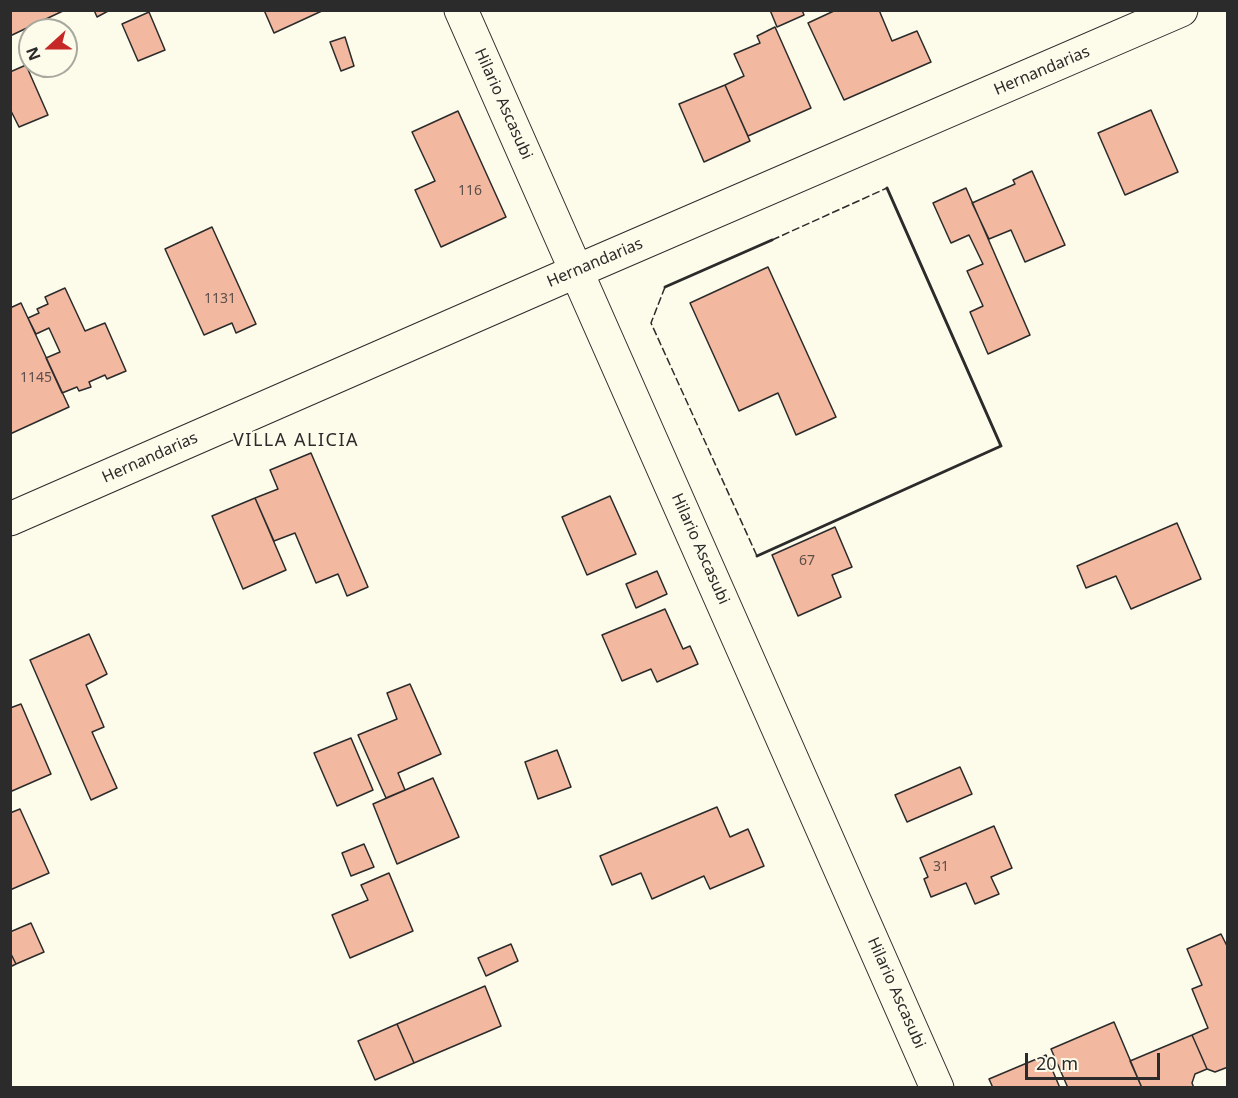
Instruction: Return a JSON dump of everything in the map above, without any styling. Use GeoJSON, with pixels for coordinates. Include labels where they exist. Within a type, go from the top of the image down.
{"type":"FeatureCollection","features":[{"type":"Feature","properties":{"kind":"street","name":"Hilario Ascasubi"},"geometry":{"type":"LineString","coordinates":[[461,10],[938,1088]]}},
{"type":"Feature","properties":{"kind":"street","name":"Hernandarias"},"geometry":{"type":"LineString","coordinates":[[10,519],[1181,10]]}},
{"type":"Feature","properties":{"kind":"building"},"geometry":{"type":"Polygon","coordinates":[[[10,10],[65,10],[48,18],[18,18],[18,32],[10,36],[10,10]]]}},
{"type":"Feature","properties":{"kind":"building"},"geometry":{"type":"Polygon","coordinates":[[[94,10],[110,10],[97,17],[94,10]]]}},
{"type":"Feature","properties":{"kind":"building"},"geometry":{"type":"Polygon","coordinates":[[[264,10],[324,10],[274,33],[264,10]]]}},
{"type":"Feature","properties":{"kind":"building"},"geometry":{"type":"Polygon","coordinates":[[[770,10],[802,10],[804,15],[777,27],[770,10]]]}},
{"type":"Feature","properties":{"kind":"building"},"geometry":{"type":"Polygon","coordinates":[[[836,10],[879,10],[892,41],[917,31],[931,62],[844,100],[808,23],[836,10]]]}},
{"type":"Feature","properties":{"kind":"building"},"geometry":{"type":"Polygon","coordinates":[[[149,12],[165,50],[138,61],[122,24],[149,12]]]}},
{"type":"Feature","properties":{"kind":"building"},"geometry":{"type":"Polygon","coordinates":[[[775,27],[811,108],[748,136],[725,85],[744,76],[734,54],[760,43],[757,36],[775,27]]]}},
{"type":"Feature","properties":{"kind":"building"},"geometry":{"type":"Polygon","coordinates":[[[345,37],[354,66],[341,71],[330,42],[345,37]]]}},
{"type":"Feature","properties":{"kind":"building"},"geometry":{"type":"Polygon","coordinates":[[[18,68],[18,78],[32,78],[48,115],[19,127],[10,109],[10,72],[18,68]]]}},
{"type":"Feature","properties":{"kind":"building"},"geometry":{"type":"Polygon","coordinates":[[[725,85],[750,141],[704,162],[679,104],[725,85]]]}},
{"type":"Feature","properties":{"kind":"building"},"geometry":{"type":"Polygon","coordinates":[[[1151,110],[1178,172],[1125,195],[1098,133],[1151,110]]]}},
{"type":"Feature","properties":{"kind":"building"},"geometry":{"type":"Polygon","coordinates":[[[458,111],[506,217],[441,247],[415,190],[435,181],[412,132],[458,111]]]}},
{"type":"Feature","properties":{"kind":"building"},"geometry":{"type":"Polygon","coordinates":[[[1032,171],[1065,245],[1025,262],[1011,230],[989,239],[972,203],[1015,184],[1013,180],[1032,171]]]}},
{"type":"Feature","properties":{"kind":"building"},"geometry":{"type":"Polygon","coordinates":[[[966,188],[1030,335],[988,354],[970,312],[983,306],[967,271],[983,264],[969,235],[951,243],[933,203],[966,188]]]}},
{"type":"Feature","properties":{"kind":"building"},"geometry":{"type":"Polygon","coordinates":[[[212,227],[256,324],[236,333],[232,323],[204,335],[165,249],[212,227]]]}},
{"type":"Feature","properties":{"kind":"building"},"geometry":{"type":"Polygon","coordinates":[[[768,267],[836,417],[796,435],[778,393],[739,411],[690,303],[768,267]]]}},
{"type":"Feature","properties":{"kind":"building"},"geometry":{"type":"Polygon","coordinates":[[[65,288],[85,331],[105,323],[126,371],[107,379],[105,375],[89,382],[91,387],[79,391],[77,387],[62,393],[46,358],[60,352],[49,328],[36,334],[28,318],[39,313],[37,309],[48,304],[45,297],[65,288]]]}},
{"type":"Feature","properties":{"kind":"building"},"geometry":{"type":"Polygon","coordinates":[[[21,303],[69,407],[10,434],[10,308],[21,303]]]}},
{"type":"Feature","properties":{"kind":"building"},"geometry":{"type":"Polygon","coordinates":[[[311,453],[368,587],[347,596],[338,574],[316,583],[295,533],[274,541],[255,498],[278,489],[270,470],[311,453]]]}},
{"type":"Feature","properties":{"kind":"building"},"geometry":{"type":"Polygon","coordinates":[[[610,496],[636,554],[587,575],[562,517],[610,496]]]}},
{"type":"Feature","properties":{"kind":"building"},"geometry":{"type":"Polygon","coordinates":[[[255,498],[286,570],[243,589],[212,516],[255,498]]]}},
{"type":"Feature","properties":{"kind":"building"},"geometry":{"type":"Polygon","coordinates":[[[1177,523],[1201,579],[1131,609],[1116,576],[1086,588],[1077,566],[1177,523]]]}},
{"type":"Feature","properties":{"kind":"building"},"geometry":{"type":"Polygon","coordinates":[[[835,527],[852,567],[832,575],[841,597],[798,616],[772,555],[835,527]]]}},
{"type":"Feature","properties":{"kind":"building"},"geometry":{"type":"Polygon","coordinates":[[[657,571],[667,594],[636,608],[626,584],[657,571]]]}},
{"type":"Feature","properties":{"kind":"building"},"geometry":{"type":"Polygon","coordinates":[[[665,609],[683,649],[690,646],[698,664],[657,682],[651,669],[622,681],[602,635],[665,609]]]}},
{"type":"Feature","properties":{"kind":"building"},"geometry":{"type":"Polygon","coordinates":[[[89,634],[107,674],[86,685],[104,727],[92,732],[117,788],[91,800],[30,660],[89,634]]]}},
{"type":"Feature","properties":{"kind":"building"},"geometry":{"type":"Polygon","coordinates":[[[410,684],[441,754],[398,773],[405,790],[386,798],[358,735],[397,719],[387,693],[410,684]]]}},
{"type":"Feature","properties":{"kind":"building"},"geometry":{"type":"Polygon","coordinates":[[[21,704],[51,774],[12,791],[10,787],[10,708],[21,704]]]}},
{"type":"Feature","properties":{"kind":"building"},"geometry":{"type":"Polygon","coordinates":[[[351,738],[373,790],[337,806],[314,753],[351,738]]]}},
{"type":"Feature","properties":{"kind":"building"},"geometry":{"type":"Polygon","coordinates":[[[557,750],[571,787],[538,799],[525,762],[557,750]]]}},
{"type":"Feature","properties":{"kind":"building"},"geometry":{"type":"Polygon","coordinates":[[[960,767],[972,794],[907,822],[895,795],[960,767]]]}},
{"type":"Feature","properties":{"kind":"building"},"geometry":{"type":"Polygon","coordinates":[[[433,778],[459,837],[397,864],[373,804],[433,778]]]}},
{"type":"Feature","properties":{"kind":"building"},"geometry":{"type":"Polygon","coordinates":[[[717,807],[730,837],[748,829],[764,866],[710,889],[704,876],[652,899],[641,873],[612,885],[600,856],[717,807]]]}},
{"type":"Feature","properties":{"kind":"building"},"geometry":{"type":"Polygon","coordinates":[[[20,809],[49,873],[10,890],[10,813],[20,809]]]}},
{"type":"Feature","properties":{"kind":"building"},"geometry":{"type":"Polygon","coordinates":[[[994,826],[1012,868],[991,877],[999,894],[975,904],[966,883],[931,897],[924,879],[928,877],[920,858],[994,826]]]}},
{"type":"Feature","properties":{"kind":"building"},"geometry":{"type":"Polygon","coordinates":[[[364,844],[374,867],[351,876],[342,853],[364,844]]]}},
{"type":"Feature","properties":{"kind":"building"},"geometry":{"type":"Polygon","coordinates":[[[389,873],[413,931],[350,958],[332,915],[368,900],[361,885],[389,873]]]}},
{"type":"Feature","properties":{"kind":"building"},"geometry":{"type":"Polygon","coordinates":[[[31,923],[44,952],[16,964],[10,952],[10,932],[31,923]]]}},
{"type":"Feature","properties":{"kind":"building"},"geometry":{"type":"Polygon","coordinates":[[[1221,934],[1228,948],[1228,1067],[1215,1072],[1207,1069],[1192,1035],[1208,1028],[1192,989],[1202,985],[1187,949],[1221,934]]]}},
{"type":"Feature","properties":{"kind":"building"},"geometry":{"type":"Polygon","coordinates":[[[511,944],[518,961],[486,976],[478,958],[511,944]]]}},
{"type":"Feature","properties":{"kind":"building"},"geometry":{"type":"Polygon","coordinates":[[[10,952],[16,964],[10,967],[10,952]]]}},
{"type":"Feature","properties":{"kind":"building"},"geometry":{"type":"Polygon","coordinates":[[[485,986],[501,1026],[414,1063],[397,1024],[485,986]]]}},
{"type":"Feature","properties":{"kind":"building"},"geometry":{"type":"Polygon","coordinates":[[[1114,1022],[1142,1088],[1068,1088],[1051,1049],[1114,1022]]]}},
{"type":"Feature","properties":{"kind":"building"},"geometry":{"type":"Polygon","coordinates":[[[397,1024],[414,1063],[375,1080],[358,1041],[397,1024]]]}},
{"type":"Feature","properties":{"kind":"building"},"geometry":{"type":"Polygon","coordinates":[[[1192,1035],[1207,1069],[1195,1074],[1192,1083],[1194,1088],[1142,1088],[1130,1061],[1192,1035]]]}},
{"type":"Feature","properties":{"kind":"building"},"geometry":{"type":"Polygon","coordinates":[[[1046,1055],[1060,1088],[993,1088],[989,1079],[1046,1055]]]}},
{"type":"Feature","properties":{"kind":"fence"},"geometry":{"type":"LineString","coordinates":[[772,240],[887,188]]}},
{"type":"Feature","properties":{"kind":"fence"},"geometry":{"type":"LineString","coordinates":[[665,287],[651,323],[757,556]]}},
{"type":"Feature","properties":{"kind":"wall"},"geometry":{"type":"LineString","coordinates":[[757,556],[1001,446],[887,188]]}},
{"type":"Feature","properties":{"kind":"wall"},"geometry":{"type":"LineString","coordinates":[[665,287],[772,240]]}},
{"type":"Feature","properties":{"kind":"district","name":"VILLA ALICIA"},"geometry":{"type":"Point","coordinates":[296,441]}}]}
